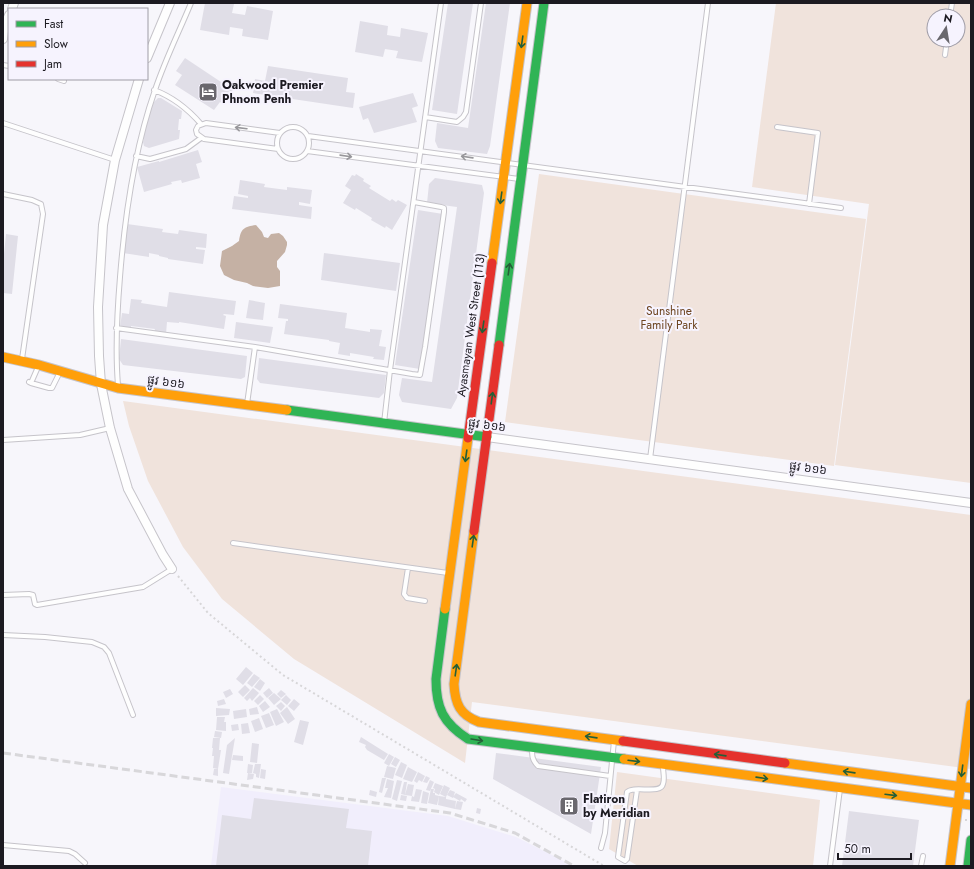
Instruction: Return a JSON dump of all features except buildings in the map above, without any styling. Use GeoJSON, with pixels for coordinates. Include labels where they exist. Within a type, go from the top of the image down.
{"type":"FeatureCollection","features":[{"type":"Feature","properties":{"kind":"street"},"geometry":{"type":"LineString","coordinates":[[148,56],[170,3]]}},
{"type":"Feature","properties":{"kind":"street"},"geometry":{"type":"LineString","coordinates":[[544,3],[454,684],[455,700],[459,708],[470,720],[479,722],[971,788]]}},
{"type":"Feature","properties":{"kind":"street"},"geometry":{"type":"LineString","coordinates":[[526,7],[543,13]]}},
{"type":"Feature","properties":{"kind":"street","name":"Ayasmayan West Street (113)"},"geometry":{"type":"LineString","coordinates":[[526,7],[436,679],[436,695],[439,710],[445,720],[468,739],[532,748]]}},
{"type":"Feature","properties":{"kind":"street"},"geometry":{"type":"LineString","coordinates":[[3,39],[4,23]]}},
{"type":"Feature","properties":{"kind":"street"},"geometry":{"type":"LineString","coordinates":[[139,80],[114,160],[104,225],[99,279],[98,313],[102,384],[110,428],[128,489],[172,569]]}},
{"type":"Feature","properties":{"kind":"street"},"geometry":{"type":"LineString","coordinates":[[494,246],[512,248]]}},
{"type":"Feature","properties":{"kind":"street","name":"ផ្លូវ ៦១៦"},"geometry":{"type":"LineString","coordinates":[[3,357],[39,365],[118,388],[971,503]]}},
{"type":"Feature","properties":{"kind":"street"},"geometry":{"type":"LineString","coordinates":[[450,574],[468,576]]}},
{"type":"Feature","properties":{"kind":"street"},"geometry":{"type":"LineString","coordinates":[[950,866],[971,704]]}},
{"type":"Feature","properties":{"kind":"street"},"geometry":{"type":"LineString","coordinates":[[663,765],[665,747]]}},
{"type":"Feature","properties":{"kind":"street"},"geometry":{"type":"LineString","coordinates":[[532,748],[971,805]]}},
{"type":"Feature","properties":{"kind":"street"},"geometry":{"type":"LineString","coordinates":[[818,785],[820,768]]}},
{"type":"Feature","properties":{"kind":"street"},"geometry":{"type":"LineString","coordinates":[[968,866],[971,840]]}},
{"type":"Feature","properties":{"kind":"lane"},"geometry":{"type":"LineString","coordinates":[[118,388],[116,328],[124,224],[136,156],[154,90],[191,3]]}},
{"type":"Feature","properties":{"kind":"lane"},"geometry":{"type":"LineString","coordinates":[[384,424],[390,370],[441,3]]}},
{"type":"Feature","properties":{"kind":"lane"},"geometry":{"type":"LineString","coordinates":[[425,117],[458,122],[463,118],[466,112],[482,3]]}},
{"type":"Feature","properties":{"kind":"lane"},"geometry":{"type":"LineString","coordinates":[[650,459],[708,3]]}},
{"type":"Feature","properties":{"kind":"lane"},"geometry":{"type":"LineString","coordinates":[[945,55],[946,48]]}},
{"type":"Feature","properties":{"kind":"lane"},"geometry":{"type":"LineString","coordinates":[[154,90],[166,94],[189,110],[201,124]]}},
{"type":"Feature","properties":{"kind":"lane"},"geometry":{"type":"LineString","coordinates":[[3,123],[114,160]]}},
{"type":"Feature","properties":{"kind":"lane"},"geometry":{"type":"LineString","coordinates":[[278,148],[204,139],[197,134],[196,130],[198,126],[206,123],[280,133]]}},
{"type":"Feature","properties":{"kind":"lane"},"geometry":{"type":"LineString","coordinates":[[308,136],[309,145],[307,151],[301,157],[290,158],[281,153],[278,148],[277,142],[280,133],[288,127],[293,126],[299,127],[308,136],[841,208]]}},
{"type":"Feature","properties":{"kind":"lane"},"geometry":{"type":"LineString","coordinates":[[776,127],[818,133],[809,204]]}},
{"type":"Feature","properties":{"kind":"lane"},"geometry":{"type":"LineString","coordinates":[[136,156],[150,159],[186,149],[201,138]]}},
{"type":"Feature","properties":{"kind":"lane"},"geometry":{"type":"LineString","coordinates":[[307,151],[521,180]]}},
{"type":"Feature","properties":{"kind":"lane"},"geometry":{"type":"LineString","coordinates":[[3,194],[32,200],[41,204],[44,214],[22,362]]}},
{"type":"Feature","properties":{"kind":"lane"},"geometry":{"type":"LineString","coordinates":[[116,328],[255,347],[412,374],[420,374],[426,347],[444,208],[414,202]]}},
{"type":"Feature","properties":{"kind":"lane"},"geometry":{"type":"LineString","coordinates":[[247,405],[255,347]]}},
{"type":"Feature","properties":{"kind":"lane"},"geometry":{"type":"LineString","coordinates":[[39,365],[30,382],[52,388],[60,372]]}},
{"type":"Feature","properties":{"kind":"lane"},"geometry":{"type":"LineString","coordinates":[[3,440],[80,434],[110,428]]}},
{"type":"Feature","properties":{"kind":"lane"},"geometry":{"type":"LineString","coordinates":[[233,543],[450,574]]}},
{"type":"Feature","properties":{"kind":"lane"},"geometry":{"type":"LineString","coordinates":[[408,568],[404,594],[407,598],[425,601]]}},
{"type":"Feature","properties":{"kind":"lane"},"geometry":{"type":"LineString","coordinates":[[3,595],[33,595],[34,604],[37,605],[142,588],[172,569]]}},
{"type":"Feature","properties":{"kind":"lane"},"geometry":{"type":"LineString","coordinates":[[3,635],[45,637],[92,642],[104,647],[109,653],[133,715]]}},
{"type":"Feature","properties":{"kind":"lane"},"geometry":{"type":"LineString","coordinates":[[601,848],[614,740]]}},
{"type":"Feature","properties":{"kind":"lane"},"geometry":{"type":"LineString","coordinates":[[532,748],[532,756],[534,762],[538,766],[610,776]]}},
{"type":"Feature","properties":{"kind":"lane"},"geometry":{"type":"LineString","coordinates":[[637,790],[627,859],[625,861],[618,858],[627,792],[631,789],[637,790],[662,787],[663,765]]}},
{"type":"Feature","properties":{"kind":"lane"},"geometry":{"type":"LineString","coordinates":[[830,866],[840,788]]}},
{"type":"Feature","properties":{"kind":"lane"},"geometry":{"type":"LineString","coordinates":[[3,845],[69,851],[85,863]]}},
{"type":"Feature","properties":{"kind":"lane"},"geometry":{"type":"LineString","coordinates":[[921,866],[923,856]]}},
{"type":"Feature","properties":{"kind":"path"},"geometry":{"type":"LineString","coordinates":[[172,569],[208,613],[283,675],[604,866]]}},
{"type":"Feature","properties":{"kind":"shaded area"},"geometry":{"type":"Polygon","coordinates":[[[256,225],[264,237],[268,238],[271,234],[279,233],[287,242],[285,252],[277,261],[277,267],[280,271],[280,286],[268,288],[253,286],[234,280],[224,275],[220,266],[222,251],[239,241],[241,233],[244,229],[256,225]]]}},
{"type":"Feature","properties":{"kind":"shaded area"},"geometry":{"type":"Polygon","coordinates":[[[221,787],[448,816],[516,837],[574,866],[211,866],[221,787]]]}},
{"type":"Feature","properties":{"kind":"green space"},"geometry":{"type":"Polygon","coordinates":[[[776,3],[971,3],[971,483],[835,465],[869,204],[752,187],[776,3]]]}},
{"type":"Feature","properties":{"kind":"green space","name":"Sunshine Family Park"},"geometry":{"type":"Polygon","coordinates":[[[539,174],[866,219],[834,466],[505,422],[539,174]]]}},
{"type":"Feature","properties":{"kind":"green space"},"geometry":{"type":"Polygon","coordinates":[[[123,401],[971,515],[971,769],[472,702],[465,763],[294,659],[222,599],[183,547],[148,481],[129,426],[123,401]]]}},
{"type":"Feature","properties":{"kind":"green space"},"geometry":{"type":"Polygon","coordinates":[[[617,772],[820,800],[813,866],[638,866],[609,849],[617,772]]]}},
{"type":"Feature","properties":{"kind":"railway"},"geometry":{"type":"LineString","coordinates":[[3,753],[450,813],[515,833],[574,866]]}},
{"type":"Feature","properties":{"kind":"traffic: fast"},"geometry":{"type":"LineString","coordinates":[[499,345],[544,3]]}},
{"type":"Feature","properties":{"kind":"traffic: fast"},"geometry":{"type":"LineString","coordinates":[[287,410],[487,437]]}},
{"type":"Feature","properties":{"kind":"traffic: fast"},"geometry":{"type":"LineString","coordinates":[[445,609],[436,679],[437,698],[447,721],[459,733],[468,739],[624,759]]}},
{"type":"Feature","properties":{"kind":"traffic: fast"},"geometry":{"type":"LineString","coordinates":[[968,866],[971,840]]}},
{"type":"Feature","properties":{"kind":"traffic: slow"},"geometry":{"type":"LineString","coordinates":[[492,263],[527,3]]}},
{"type":"Feature","properties":{"kind":"traffic: slow"},"geometry":{"type":"LineString","coordinates":[[3,357],[39,365],[118,388],[287,410]]}},
{"type":"Feature","properties":{"kind":"traffic: slow"},"geometry":{"type":"LineString","coordinates":[[445,609],[468,438]]}},
{"type":"Feature","properties":{"kind":"traffic: slow"},"geometry":{"type":"LineString","coordinates":[[474,531],[454,684],[457,703],[460,708],[467,716],[479,722],[623,741]]}},
{"type":"Feature","properties":{"kind":"traffic: slow"},"geometry":{"type":"LineString","coordinates":[[950,866],[971,704]]}},
{"type":"Feature","properties":{"kind":"traffic: slow"},"geometry":{"type":"LineString","coordinates":[[624,759],[971,805]]}},
{"type":"Feature","properties":{"kind":"traffic: slow"},"geometry":{"type":"LineString","coordinates":[[785,763],[971,788]]}},
{"type":"Feature","properties":{"kind":"traffic: jam"},"geometry":{"type":"LineString","coordinates":[[468,438],[492,263]]}},
{"type":"Feature","properties":{"kind":"traffic: jam"},"geometry":{"type":"LineString","coordinates":[[474,531],[499,345]]}},
{"type":"Feature","properties":{"kind":"traffic: jam"},"geometry":{"type":"LineString","coordinates":[[623,741],[785,763]]}},
{"type":"Feature","properties":{"kind":"place","name":"Oakwood Premier Phnom Penh"},"geometry":{"type":"Point","coordinates":[208,92]}},
{"type":"Feature","properties":{"kind":"place","name":"Flatiron by Meridian"},"geometry":{"type":"Point","coordinates":[569,806]}}]}
